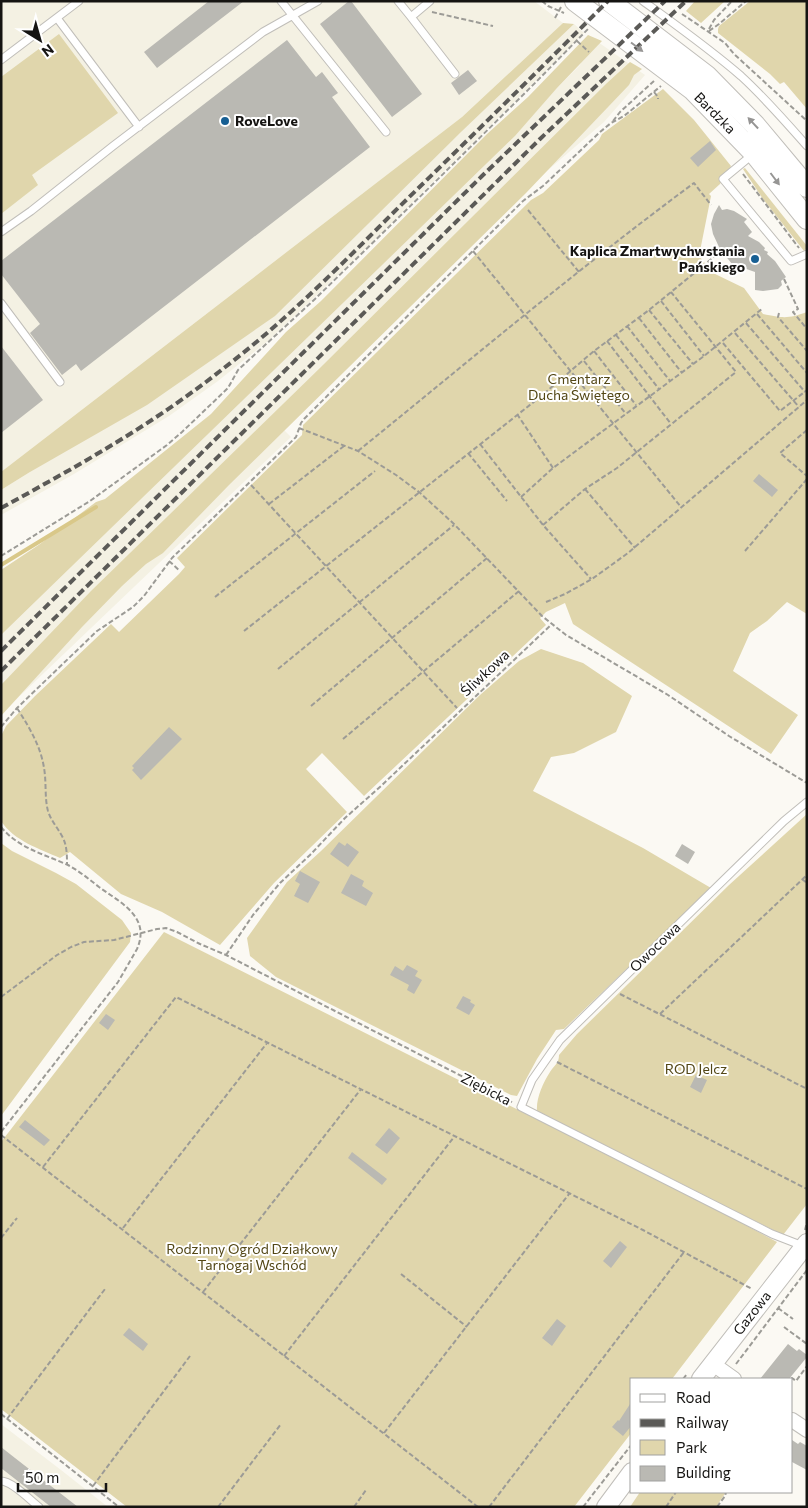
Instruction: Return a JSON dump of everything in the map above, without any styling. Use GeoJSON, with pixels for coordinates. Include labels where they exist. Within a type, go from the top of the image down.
{"type":"FeatureCollection","features":[{"type":"Feature","properties":{"kind":"main road","name":"Bardzka"},"geometry":{"type":"LineString","coordinates":[[608,1],[706,76],[732,101],[807,219]]}},
{"type":"Feature","properties":{"kind":"main road","name":"Bardzka"},"geometry":{"type":"LineString","coordinates":[[566,8],[598,25],[693,90],[807,187]]}},
{"type":"Feature","properties":{"kind":"street","name":"Gazowa"},"geometry":{"type":"LineString","coordinates":[[702,1378],[806,1246]]}},
{"type":"Feature","properties":{"kind":"street"},"geometry":{"type":"LineString","coordinates":[[713,1364],[733,1378]]}},
{"type":"Feature","properties":{"kind":"street"},"geometry":{"type":"LineString","coordinates":[[793,1421],[807,1430]]}},
{"type":"Feature","properties":{"kind":"street"},"geometry":{"type":"LineString","coordinates":[[606,1507],[630,1475]]}},
{"type":"Feature","properties":{"kind":"lane"},"geometry":{"type":"LineString","coordinates":[[1,60],[79,1]]}},
{"type":"Feature","properties":{"kind":"lane"},"geometry":{"type":"LineString","coordinates":[[281,1],[386,132]]}},
{"type":"Feature","properties":{"kind":"lane"},"geometry":{"type":"LineString","coordinates":[[1,232],[263,32],[318,1]]}},
{"type":"Feature","properties":{"kind":"lane"},"geometry":{"type":"LineString","coordinates":[[398,1],[455,74]]}},
{"type":"Feature","properties":{"kind":"lane"},"geometry":{"type":"LineString","coordinates":[[411,17],[430,1]]}},
{"type":"Feature","properties":{"kind":"lane"},"geometry":{"type":"LineString","coordinates":[[643,1],[741,76],[783,117],[807,146]]}},
{"type":"Feature","properties":{"kind":"lane"},"geometry":{"type":"LineString","coordinates":[[57,18],[138,126]]}},
{"type":"Feature","properties":{"kind":"lane"},"geometry":{"type":"LineString","coordinates":[[762,147],[723,178],[791,261],[804,253]]}},
{"type":"Feature","properties":{"kind":"lane"},"geometry":{"type":"LineString","coordinates":[[1,303],[60,382]]}},
{"type":"Feature","properties":{"kind":"lane","name":"Owocowa"},"geometry":{"type":"LineString","coordinates":[[521,1106],[532,1080],[560,1040],[784,821],[807,802]]}},
{"type":"Feature","properties":{"kind":"lane","name":"Ziębicka"},"geometry":{"type":"LineString","coordinates":[[521,1106],[772,1234],[806,1246]]}},
{"type":"Feature","properties":{"kind":"lane"},"geometry":{"type":"LineString","coordinates":[[1,1482],[5,1481],[39,1507]]}},
{"type":"Feature","properties":{"kind":"path"},"geometry":{"type":"LineString","coordinates":[[542,1],[566,8]]}},
{"type":"Feature","properties":{"kind":"path"},"geometry":{"type":"LineString","coordinates":[[708,31],[714,20],[732,1]]}},
{"type":"Feature","properties":{"kind":"path"},"geometry":{"type":"LineString","coordinates":[[708,31],[746,1]]}},
{"type":"Feature","properties":{"kind":"path"},"geometry":{"type":"LineString","coordinates":[[555,18],[566,8]]}},
{"type":"Feature","properties":{"kind":"path"},"geometry":{"type":"LineString","coordinates":[[420,10],[493,26]]}},
{"type":"Feature","properties":{"kind":"path"},"geometry":{"type":"LineString","coordinates":[[682,14],[725,43],[807,121]]}},
{"type":"Feature","properties":{"kind":"path"},"geometry":{"type":"LineString","coordinates":[[1,556],[90,501],[175,439],[228,388],[238,370],[315,300],[587,31],[598,25]]}},
{"type":"Feature","properties":{"kind":"path"},"geometry":{"type":"LineString","coordinates":[[577,41],[589,52]]}},
{"type":"Feature","properties":{"kind":"path"},"geometry":{"type":"LineString","coordinates":[[1,727],[17,708],[97,631],[139,602],[169,561],[297,436],[301,423],[310,412],[523,201],[543,186],[658,77]]}},
{"type":"Feature","properties":{"kind":"path"},"geometry":{"type":"LineString","coordinates":[[611,122],[624,116],[665,82]]}},
{"type":"Feature","properties":{"kind":"path"},"geometry":{"type":"LineString","coordinates":[[654,92],[658,99]]}},
{"type":"Feature","properties":{"kind":"path"},"geometry":{"type":"LineString","coordinates":[[740,171],[804,253]]}},
{"type":"Feature","properties":{"kind":"path"},"geometry":{"type":"LineString","coordinates":[[358,451],[525,315],[694,183],[711,205]]}},
{"type":"Feature","properties":{"kind":"path"},"geometry":{"type":"LineString","coordinates":[[528,210],[579,272]]}},
{"type":"Feature","properties":{"kind":"path"},"geometry":{"type":"LineString","coordinates":[[473,251],[682,508]]}},
{"type":"Feature","properties":{"kind":"path"},"geometry":{"type":"LineString","coordinates":[[244,631],[720,252]]}},
{"type":"Feature","properties":{"kind":"path"},"geometry":{"type":"LineString","coordinates":[[784,279],[798,309],[793,312],[807,329]]}},
{"type":"Feature","properties":{"kind":"path"},"geometry":{"type":"LineString","coordinates":[[542,525],[585,489],[617,468],[736,372],[671,292]]}},
{"type":"Feature","properties":{"kind":"path"},"geometry":{"type":"LineString","coordinates":[[661,300],[704,356]]}},
{"type":"Feature","properties":{"kind":"path"},"geometry":{"type":"LineString","coordinates":[[521,497],[553,468],[723,342],[763,308]]}},
{"type":"Feature","properties":{"kind":"path"},"geometry":{"type":"LineString","coordinates":[[649,310],[693,364]]}},
{"type":"Feature","properties":{"kind":"path"},"geometry":{"type":"LineString","coordinates":[[779,313],[778,317],[807,351]]}},
{"type":"Feature","properties":{"kind":"path"},"geometry":{"type":"LineString","coordinates":[[756,314],[807,373]]}},
{"type":"Feature","properties":{"kind":"path"},"geometry":{"type":"LineString","coordinates":[[639,318],[682,373]]}},
{"type":"Feature","properties":{"kind":"path"},"geometry":{"type":"LineString","coordinates":[[723,342],[780,411],[806,391],[746,323]]}},
{"type":"Feature","properties":{"kind":"path"},"geometry":{"type":"LineString","coordinates":[[627,326],[670,381]]}},
{"type":"Feature","properties":{"kind":"path"},"geometry":{"type":"LineString","coordinates":[[735,332],[798,407]]}},
{"type":"Feature","properties":{"kind":"path"},"geometry":{"type":"LineString","coordinates":[[616,335],[659,389]]}},
{"type":"Feature","properties":{"kind":"path"},"geometry":{"type":"LineString","coordinates":[[607,341],[671,424]]}},
{"type":"Feature","properties":{"kind":"path"},"geometry":{"type":"LineString","coordinates":[[594,351],[636,406]]}},
{"type":"Feature","properties":{"kind":"path"},"geometry":{"type":"LineString","coordinates":[[584,361],[626,414]]}},
{"type":"Feature","properties":{"kind":"path"},"geometry":{"type":"LineString","coordinates":[[546,602],[592,579],[635,548],[807,400]]}},
{"type":"Feature","properties":{"kind":"path"},"geometry":{"type":"LineString","coordinates":[[517,414],[553,468]]}},
{"type":"Feature","properties":{"kind":"path"},"geometry":{"type":"LineString","coordinates":[[299,428],[358,451],[396,475],[419,492],[454,524],[542,616],[566,635],[668,695],[729,736],[807,783]]}},
{"type":"Feature","properties":{"kind":"path"},"geometry":{"type":"LineString","coordinates":[[745,551],[807,478],[780,453],[807,430]]}},
{"type":"Feature","properties":{"kind":"path"},"geometry":{"type":"LineString","coordinates":[[480,444],[542,525],[592,579]]}},
{"type":"Feature","properties":{"kind":"path"},"geometry":{"type":"LineString","coordinates":[[268,504],[344,446]]}},
{"type":"Feature","properties":{"kind":"path"},"geometry":{"type":"LineString","coordinates":[[468,452],[508,501]]}},
{"type":"Feature","properties":{"kind":"path"},"geometry":{"type":"LineString","coordinates":[[215,597],[376,471]]}},
{"type":"Feature","properties":{"kind":"path"},"geometry":{"type":"LineString","coordinates":[[251,485],[457,708]]}},
{"type":"Feature","properties":{"kind":"path"},"geometry":{"type":"LineString","coordinates":[[585,489],[635,548]]}},
{"type":"Feature","properties":{"kind":"path"},"geometry":{"type":"LineString","coordinates":[[278,669],[454,524]]}},
{"type":"Feature","properties":{"kind":"path"},"geometry":{"type":"LineString","coordinates":[[311,706],[488,558]]}},
{"type":"Feature","properties":{"kind":"path"},"geometry":{"type":"LineString","coordinates":[[169,561],[180,571]]}},
{"type":"Feature","properties":{"kind":"path"},"geometry":{"type":"LineString","coordinates":[[343,739],[519,591]]}},
{"type":"Feature","properties":{"kind":"path","name":"Śliwkowa"},"geometry":{"type":"LineString","coordinates":[[226,955],[253,915],[280,883],[345,818],[552,624]]}},
{"type":"Feature","properties":{"kind":"path"},"geometry":{"type":"LineString","coordinates":[[17,708],[38,744],[45,776],[47,805],[52,822],[64,839],[67,865]]}},
{"type":"Feature","properties":{"kind":"path"},"geometry":{"type":"LineString","coordinates":[[1,827],[27,848],[67,865],[130,909],[136,918],[140,934],[137,949],[118,982],[1,1133],[478,1507]]}},
{"type":"Feature","properties":{"kind":"path"},"geometry":{"type":"LineString","coordinates":[[660,1014],[807,875]]}},
{"type":"Feature","properties":{"kind":"path"},"geometry":{"type":"LineString","coordinates":[[802,879],[807,883]]}},
{"type":"Feature","properties":{"kind":"path","name":"Ziębicka"},"geometry":{"type":"LineString","coordinates":[[140,934],[166,928],[177,932],[226,955],[521,1106]]}},
{"type":"Feature","properties":{"kind":"path"},"geometry":{"type":"LineString","coordinates":[[1,997],[71,946],[84,942],[102,941],[140,934]]}},
{"type":"Feature","properties":{"kind":"path"},"geometry":{"type":"LineString","coordinates":[[618,993],[807,1089]]}},
{"type":"Feature","properties":{"kind":"path"},"geometry":{"type":"LineString","coordinates":[[43,1167],[176,997],[684,1252],[744,1284]]}},
{"type":"Feature","properties":{"kind":"path"},"geometry":{"type":"LineString","coordinates":[[122,1229],[268,1043]]}},
{"type":"Feature","properties":{"kind":"path"},"geometry":{"type":"LineString","coordinates":[[558,1063],[807,1189]]}},
{"type":"Feature","properties":{"kind":"path"},"geometry":{"type":"LineString","coordinates":[[203,1292],[361,1089]]}},
{"type":"Feature","properties":{"kind":"path"},"geometry":{"type":"LineString","coordinates":[[284,1356],[454,1137]]}},
{"type":"Feature","properties":{"kind":"path"},"geometry":{"type":"LineString","coordinates":[[384,1433],[569,1194]]}},
{"type":"Feature","properties":{"kind":"path"},"geometry":{"type":"LineString","coordinates":[[1,1238],[17,1218]]}},
{"type":"Feature","properties":{"kind":"path"},"geometry":{"type":"LineString","coordinates":[[489,1507],[684,1252]]}},
{"type":"Feature","properties":{"kind":"path"},"geometry":{"type":"LineString","coordinates":[[736,1364],[807,1270]]}},
{"type":"Feature","properties":{"kind":"path"},"geometry":{"type":"LineString","coordinates":[[401,1274],[467,1327]]}},
{"type":"Feature","properties":{"kind":"path"},"geometry":{"type":"LineString","coordinates":[[7,1419],[105,1289]]}},
{"type":"Feature","properties":{"kind":"path"},"geometry":{"type":"LineString","coordinates":[[778,1308],[793,1319]]}},
{"type":"Feature","properties":{"kind":"path"},"geometry":{"type":"LineString","coordinates":[[784,1328],[807,1344]]}},
{"type":"Feature","properties":{"kind":"path"},"geometry":{"type":"LineString","coordinates":[[93,1486],[190,1356]]}},
{"type":"Feature","properties":{"kind":"path"},"geometry":{"type":"LineString","coordinates":[[793,1379],[796,1381],[807,1366]]}},
{"type":"Feature","properties":{"kind":"path"},"geometry":{"type":"LineString","coordinates":[[1,1414],[119,1507]]}},
{"type":"Feature","properties":{"kind":"path"},"geometry":{"type":"LineString","coordinates":[[218,1507],[281,1424]]}},
{"type":"Feature","properties":{"kind":"path"},"geometry":{"type":"LineString","coordinates":[[583,1507],[630,1447]]}},
{"type":"Feature","properties":{"kind":"path"},"geometry":{"type":"LineString","coordinates":[[354,1507],[366,1490]]}},
{"type":"Feature","properties":{"kind":"path"},"geometry":{"type":"LineString","coordinates":[[666,1507],[675,1493]]}},
{"type":"Feature","properties":{"kind":"path"},"geometry":{"type":"LineString","coordinates":[[717,1507],[726,1493]]}},
{"type":"Feature","properties":{"kind":"shaded area"},"geometry":{"type":"Polygon","coordinates":[[[1,1],[534,1],[563,23],[462,117],[1,472],[1,1]]]}},
{"type":"Feature","properties":{"kind":"shaded area"},"geometry":{"type":"Polygon","coordinates":[[[574,24],[584,33],[351,263],[269,340],[218,381],[169,416],[74,474],[1,515],[1,490],[30,472],[460,133],[574,24]]]}},
{"type":"Feature","properties":{"kind":"shaded area"},"geometry":{"type":"Polygon","coordinates":[[[588,35],[645,75],[604,122],[512,201],[283,429],[291,437],[1,714],[1,635],[515,136],[580,65],[588,35]]]}},
{"type":"Feature","properties":{"kind":"shaded area"},"geometry":{"type":"Polygon","coordinates":[[[1,1424],[61,1470],[108,1507],[1,1507],[1,1424]]]}},
{"type":"Feature","properties":{"kind":"green space"},"geometry":{"type":"Polygon","coordinates":[[[695,1],[725,1],[701,23],[686,11],[695,1]]]}},
{"type":"Feature","properties":{"kind":"green space"},"geometry":{"type":"Polygon","coordinates":[[[750,1],[807,1],[807,109],[784,82],[780,84],[718,33],[719,26],[750,1]]]}},
{"type":"Feature","properties":{"kind":"green space"},"geometry":{"type":"Polygon","coordinates":[[[563,23],[574,24],[460,133],[275,316],[147,405],[1,490],[1,472],[462,117],[563,23]]]}},
{"type":"Feature","properties":{"kind":"green space"},"geometry":{"type":"Polygon","coordinates":[[[59,34],[118,113],[32,175],[38,185],[1,214],[1,77],[59,34]]]}},
{"type":"Feature","properties":{"kind":"green space"},"geometry":{"type":"Polygon","coordinates":[[[588,35],[602,41],[515,136],[1,635],[1,570],[40,544],[96,502],[105,499],[211,414],[286,332],[321,301],[487,134],[528,97],[588,35]]]}},
{"type":"Feature","properties":{"kind":"green space"},"geometry":{"type":"Polygon","coordinates":[[[630,62],[642,69],[634,75],[629,85],[526,193],[229,485],[163,553],[146,564],[122,586],[1,716],[1,685],[91,591],[630,62]]]}},
{"type":"Feature","properties":{"kind":"green space","name":"Cmentarz Ducha Świętego"},"geometry":{"type":"Polygon","coordinates":[[[663,89],[694,120],[731,166],[720,184],[709,194],[711,196],[699,256],[713,273],[744,288],[763,314],[785,317],[807,312],[807,614],[787,602],[767,621],[750,633],[733,671],[798,715],[771,754],[573,624],[565,603],[546,612],[540,618],[546,625],[364,796],[322,753],[306,769],[347,812],[274,883],[220,945],[162,912],[121,894],[70,852],[60,858],[28,844],[6,828],[1,821],[1,736],[6,726],[111,624],[119,632],[179,574],[185,567],[177,558],[302,435],[303,425],[531,200],[543,193],[599,140],[602,134],[663,89]]]}},
{"type":"Feature","properties":{"kind":"green space"},"geometry":{"type":"Polygon","coordinates":[[[745,168],[807,246],[804,251],[763,199],[743,169],[745,168]]]}},
{"type":"Feature","properties":{"kind":"green space"},"geometry":{"type":"Polygon","coordinates":[[[541,649],[583,663],[632,696],[616,732],[574,753],[551,757],[533,791],[643,848],[711,888],[564,1029],[556,1030],[537,1059],[517,1096],[511,1095],[276,977],[250,956],[247,938],[287,882],[480,695],[519,661],[541,649]]]}},
{"type":"Feature","properties":{"kind":"green space","name":"ROD Jelcz"},"geometry":{"type":"Polygon","coordinates":[[[807,814],[807,1204],[783,1235],[537,1111],[537,1106],[543,1086],[559,1055],[577,1034],[729,885],[807,814]]]}},
{"type":"Feature","properties":{"kind":"green space"},"geometry":{"type":"Polygon","coordinates":[[[1,843],[12,851],[76,884],[122,920],[131,933],[130,942],[1,1116],[1,843]]]}},
{"type":"Feature","properties":{"kind":"green space","name":"Rodzinny Ogród Działkowy Tarnogaj Wschód"},"geometry":{"type":"Polygon","coordinates":[[[164,932],[714,1208],[777,1242],[673,1378],[630,1378],[630,1435],[574,1507],[127,1507],[1,1409],[1,1142],[164,932]]]}},
{"type":"Feature","properties":{"kind":"green space"},"geometry":{"type":"Polygon","coordinates":[[[639,1493],[725,1493],[716,1507],[630,1507],[639,1493]]]}},
{"type":"Feature","properties":{"kind":"building"},"geometry":{"type":"Polygon","coordinates":[[[209,1],[244,1],[157,68],[144,52],[209,1]]]}},
{"type":"Feature","properties":{"kind":"building"},"geometry":{"type":"Polygon","coordinates":[[[351,1],[422,94],[392,117],[320,24],[351,1]]]}},
{"type":"Feature","properties":{"kind":"building"},"geometry":{"type":"Polygon","coordinates":[[[287,40],[316,77],[322,72],[338,93],[332,97],[370,147],[81,371],[76,364],[62,375],[30,333],[40,324],[1,274],[1,261],[287,40]]]}},
{"type":"Feature","properties":{"kind":"building"},"geometry":{"type":"Polygon","coordinates":[[[468,70],[477,81],[459,95],[451,83],[468,70]]]}},
{"type":"Feature","properties":{"kind":"building"},"geometry":{"type":"Polygon","coordinates":[[[710,141],[716,150],[698,167],[690,158],[710,141]]]}},
{"type":"Feature","properties":{"kind":"building"},"geometry":{"type":"Polygon","coordinates":[[[719,205],[722,210],[734,211],[747,219],[744,222],[752,232],[748,236],[765,248],[764,250],[768,252],[767,254],[775,261],[786,277],[781,281],[782,285],[778,289],[755,290],[755,272],[732,264],[717,249],[719,247],[711,224],[719,205]]]}},
{"type":"Feature","properties":{"kind":"building"},"geometry":{"type":"Polygon","coordinates":[[[1,346],[43,400],[1,433],[1,346]]]}},
{"type":"Feature","properties":{"kind":"building"},"geometry":{"type":"Polygon","coordinates":[[[759,474],[778,490],[772,497],[753,481],[759,474]]]}},
{"type":"Feature","properties":{"kind":"building"},"geometry":{"type":"Polygon","coordinates":[[[169,727],[182,739],[141,780],[132,770],[134,768],[132,766],[169,727]]]}},
{"type":"Feature","properties":{"kind":"building"},"geometry":{"type":"Polygon","coordinates":[[[339,842],[345,846],[347,843],[359,852],[348,867],[330,854],[339,842]]]}},
{"type":"Feature","properties":{"kind":"building"},"geometry":{"type":"Polygon","coordinates":[[[682,844],[695,852],[688,864],[675,856],[682,844]]]}},
{"type":"Feature","properties":{"kind":"building"},"geometry":{"type":"Polygon","coordinates":[[[300,871],[320,882],[308,903],[294,896],[300,884],[295,881],[300,871]]]}},
{"type":"Feature","properties":{"kind":"building"},"geometry":{"type":"Polygon","coordinates":[[[351,874],[364,881],[362,886],[373,893],[366,906],[341,893],[351,874]]]}},
{"type":"Feature","properties":{"kind":"building"},"geometry":{"type":"Polygon","coordinates":[[[407,965],[418,971],[415,976],[422,980],[414,994],[407,990],[409,985],[390,975],[395,966],[403,971],[407,965]]]}},
{"type":"Feature","properties":{"kind":"building"},"geometry":{"type":"Polygon","coordinates":[[[463,996],[471,1000],[470,1002],[475,1005],[469,1015],[456,1008],[463,996]]]}},
{"type":"Feature","properties":{"kind":"building"},"geometry":{"type":"Polygon","coordinates":[[[106,1014],[115,1020],[108,1030],[99,1023],[106,1014]]]}},
{"type":"Feature","properties":{"kind":"building"},"geometry":{"type":"Polygon","coordinates":[[[696,1075],[707,1080],[701,1093],[690,1087],[696,1075]]]}},
{"type":"Feature","properties":{"kind":"building"},"geometry":{"type":"Polygon","coordinates":[[[25,1120],[50,1140],[44,1146],[19,1127],[25,1120]]]}},
{"type":"Feature","properties":{"kind":"building"},"geometry":{"type":"Polygon","coordinates":[[[389,1128],[400,1138],[387,1154],[375,1145],[389,1128]]]}},
{"type":"Feature","properties":{"kind":"building"},"geometry":{"type":"Polygon","coordinates":[[[352,1152],[387,1179],[382,1185],[348,1158],[352,1152]]]}},
{"type":"Feature","properties":{"kind":"building"},"geometry":{"type":"Polygon","coordinates":[[[620,1241],[627,1247],[611,1268],[603,1261],[620,1241]]]}},
{"type":"Feature","properties":{"kind":"building"},"geometry":{"type":"Polygon","coordinates":[[[557,1319],[566,1326],[552,1346],[542,1338],[557,1319]]]}},
{"type":"Feature","properties":{"kind":"building"},"geometry":{"type":"Polygon","coordinates":[[[129,1328],[148,1344],[143,1351],[123,1335],[129,1328]]]}},
{"type":"Feature","properties":{"kind":"building"},"geometry":{"type":"Polygon","coordinates":[[[788,1344],[797,1351],[799,1349],[807,1355],[790,1378],[761,1378],[788,1344]]]}},
{"type":"Feature","properties":{"kind":"building"},"geometry":{"type":"Polygon","coordinates":[[[630,1404],[630,1427],[623,1436],[612,1427],[619,1421],[630,1404]]]}},
{"type":"Feature","properties":{"kind":"building"},"geometry":{"type":"Polygon","coordinates":[[[793,1441],[807,1446],[807,1470],[793,1463],[793,1441]]]}},
{"type":"Feature","properties":{"kind":"building"},"geometry":{"type":"Polygon","coordinates":[[[1,1447],[78,1507],[51,1507],[1,1468],[1,1447]]]}},
{"type":"Feature","properties":{"kind":"waterway"},"geometry":{"type":"LineString","coordinates":[[1,565],[96,507]]}},
{"type":"Feature","properties":{"kind":"railway"},"geometry":{"type":"LineString","coordinates":[[1,508],[87,460],[171,407],[271,330],[337,269],[608,1]]}},
{"type":"Feature","properties":{"kind":"railway"},"geometry":{"type":"LineString","coordinates":[[1,651],[482,176],[665,1]]}},
{"type":"Feature","properties":{"kind":"railway"},"geometry":{"type":"LineString","coordinates":[[1,671],[540,139],[686,1]]}},
{"type":"Feature","properties":{"kind":"place","name":"RoveLove"},"geometry":{"type":"Point","coordinates":[225,121]}},
{"type":"Feature","properties":{"kind":"place","name":"Kaplica Zmartwychwstania Pańskiego"},"geometry":{"type":"Point","coordinates":[755,259]}}]}
